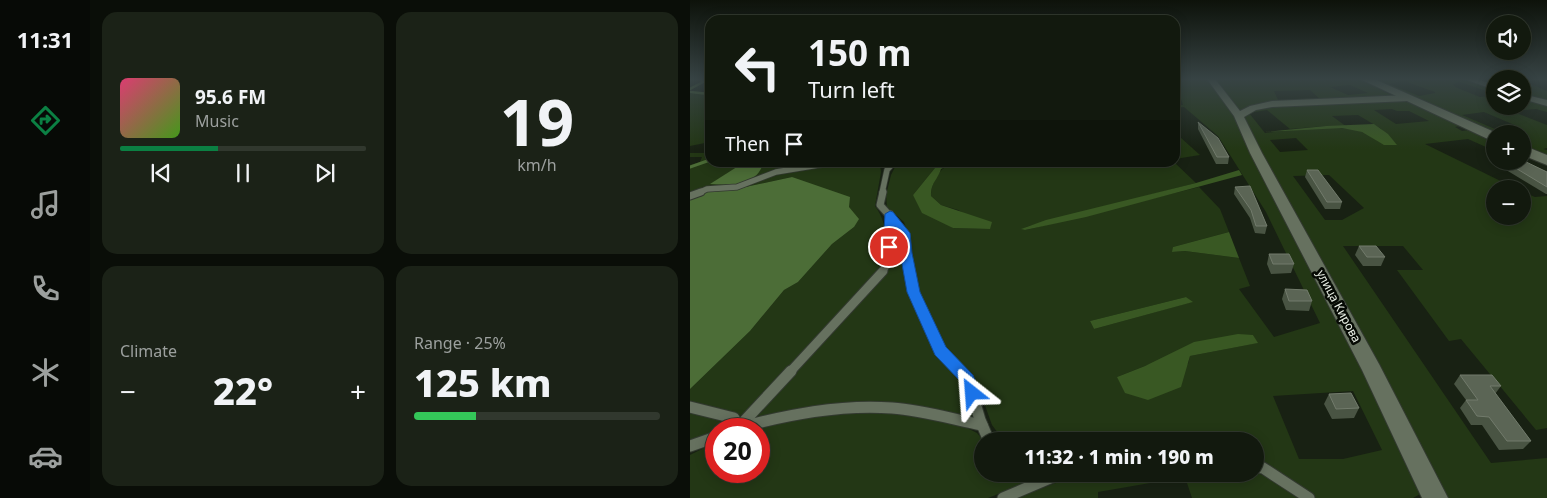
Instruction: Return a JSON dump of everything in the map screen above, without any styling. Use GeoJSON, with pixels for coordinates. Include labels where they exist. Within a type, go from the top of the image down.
{"type":"FeatureCollection","features":[{"type":"Feature","properties":{"kind":"main road"},"geometry":{"type":"LineString","coordinates":[[1417,102],[1486,133]]}},
{"type":"Feature","properties":{"kind":"main road"},"geometry":{"type":"LineString","coordinates":[[1531,153],[1547,160]]}},
{"type":"Feature","properties":{"kind":"street","name":"улица Кирова"},"geometry":{"type":"LineString","coordinates":[[1229,102],[1239,116],[1256,153],[1372,370],[1435,498]]}},
{"type":"Feature","properties":{"kind":"street"},"geometry":{"type":"LineString","coordinates":[[1239,116],[1253,108],[1272,104],[1312,102]]}},
{"type":"Feature","properties":{"kind":"lane"},"geometry":{"type":"LineString","coordinates":[[690,196],[707,189],[738,187],[776,172],[806,167]]}},
{"type":"Feature","properties":{"kind":"lane"},"geometry":{"type":"LineString","coordinates":[[884,167],[880,205],[905,233],[906,253],[913,292],[940,351],[968,379],[985,432]]}},
{"type":"Feature","properties":{"kind":"lane"},"geometry":{"type":"LineString","coordinates":[[745,418],[880,276],[888,263],[890,214]]}},
{"type":"Feature","properties":{"kind":"lane"},"geometry":{"type":"LineString","coordinates":[[690,407],[734,418]]}},
{"type":"Feature","properties":{"kind":"lane"},"geometry":{"type":"LineString","coordinates":[[770,420],[829,412],[892,408],[982,425]]}},
{"type":"Feature","properties":{"kind":"lane"},"geometry":{"type":"LineString","coordinates":[[690,446],[705,442]]}},
{"type":"Feature","properties":{"kind":"lane"},"geometry":{"type":"LineString","coordinates":[[690,451],[702,443]]}},
{"type":"Feature","properties":{"kind":"lane"},"geometry":{"type":"LineString","coordinates":[[1264,469],[1308,498]]}},
{"type":"Feature","properties":{"kind":"lane"},"geometry":{"type":"LineString","coordinates":[[1003,498],[1037,482]]}},
{"type":"Feature","properties":{"kind":"shaded area"},"geometry":{"type":"Polygon","coordinates":[[[690,102],[705,102],[705,143],[690,146],[690,102]]]}},
{"type":"Feature","properties":{"kind":"shaded area"},"geometry":{"type":"Polygon","coordinates":[[[1182,102],[1226,102],[1234,113],[1292,223],[1422,493],[1413,498],[1316,498],[1264,462],[1264,432],[997,432],[992,425],[982,397],[969,375],[944,348],[924,301],[916,289],[911,243],[904,222],[887,207],[886,195],[895,167],[936,167],[913,195],[953,228],[990,229],[958,210],[941,205],[931,196],[935,180],[944,167],[1179,167],[1196,183],[1022,229],[1026,230],[1199,187],[1220,209],[1229,232],[1173,247],[1173,252],[1185,251],[1239,258],[1250,286],[1239,289],[1274,337],[1320,323],[1266,212],[1218,136],[1184,107],[1180,107],[1180,105],[1183,105],[1182,102]],[[1186,297],[1090,321],[1094,329],[1192,302],[1186,297]],[[1253,335],[1145,366],[1117,377],[1188,364],[1190,356],[1257,343],[1253,335]],[[1353,391],[1273,396],[1299,459],[1343,459],[1382,450],[1353,391]]]}},
{"type":"Feature","properties":{"kind":"shaded area"},"geometry":{"type":"Polygon","coordinates":[[[1233,102],[1292,102],[1240,111],[1233,102]]]}},
{"type":"Feature","properties":{"kind":"shaded area"},"geometry":{"type":"Polygon","coordinates":[[[1409,102],[1460,126],[1455,127],[1462,131],[1469,130],[1486,137],[1486,147],[1468,139],[1425,144],[1499,180],[1486,180],[1486,225],[1531,225],[1531,195],[1547,196],[1547,428],[1536,430],[1461,339],[1449,341],[1397,270],[1423,270],[1403,246],[1343,246],[1491,463],[1547,458],[1547,498],[1440,498],[1378,369],[1243,121],[1248,112],[1263,106],[1409,102]],[[1392,109],[1374,110],[1396,124],[1429,121],[1409,111],[1392,109]],[[1267,110],[1249,113],[1265,133],[1314,128],[1341,128],[1362,132],[1386,145],[1396,144],[1380,128],[1358,115],[1332,116],[1347,127],[1326,126],[1290,129],[1267,110]],[[1296,138],[1270,140],[1280,152],[1308,150],[1296,138]],[[1329,175],[1293,176],[1325,220],[1342,220],[1364,208],[1329,175]]]}},
{"type":"Feature","properties":{"kind":"shaded area"},"geometry":{"type":"Polygon","coordinates":[[[1426,102],[1486,102],[1486,113],[1462,115],[1486,125],[1486,129],[1426,102]]]}},
{"type":"Feature","properties":{"kind":"shaded area"},"geometry":{"type":"Polygon","coordinates":[[[1531,102],[1547,103],[1547,112],[1531,109],[1531,102]]]}},
{"type":"Feature","properties":{"kind":"shaded area"},"geometry":{"type":"Polygon","coordinates":[[[1491,115],[1521,115],[1547,125],[1547,148],[1543,149],[1547,150],[1547,155],[1531,148],[1531,125],[1515,125],[1491,115]]]}},
{"type":"Feature","properties":{"kind":"shaded area"},"geometry":{"type":"Polygon","coordinates":[[[1374,124],[1388,134],[1397,145],[1384,145],[1362,132],[1342,128],[1264,132],[1326,126],[1374,124]]]}},
{"type":"Feature","properties":{"kind":"shaded area"},"geometry":{"type":"Polygon","coordinates":[[[1180,137],[1200,155],[1180,158],[1180,137]]]}},
{"type":"Feature","properties":{"kind":"shaded area"},"geometry":{"type":"Polygon","coordinates":[[[690,153],[705,153],[705,167],[737,167],[711,184],[730,186],[758,167],[813,167],[805,169],[817,167],[880,167],[875,206],[883,222],[886,248],[883,266],[879,274],[749,412],[738,418],[705,418],[705,437],[690,443],[690,389],[750,331],[784,290],[798,282],[832,244],[854,227],[792,177],[731,190],[708,191],[690,199],[690,165],[700,162],[702,157],[690,157],[690,153]]]}},
{"type":"Feature","properties":{"kind":"shaded area"},"geometry":{"type":"Polygon","coordinates":[[[737,167],[761,167],[754,177],[748,181],[725,185],[710,184],[737,167]]]}},
{"type":"Feature","properties":{"kind":"shaded area"},"geometry":{"type":"Polygon","coordinates":[[[936,167],[945,167],[941,169],[933,184],[931,196],[941,205],[992,222],[990,229],[953,228],[922,213],[913,195],[936,167]]]}},
{"type":"Feature","properties":{"kind":"shaded area"},"geometry":{"type":"Polygon","coordinates":[[[1239,170],[1242,175],[1086,217],[1025,230],[1021,229],[1046,220],[1196,183],[1239,170]]]}},
{"type":"Feature","properties":{"kind":"shaded area"},"geometry":{"type":"Polygon","coordinates":[[[792,177],[850,197],[849,207],[859,219],[854,227],[832,244],[798,282],[784,290],[750,331],[690,389],[690,199],[708,191],[731,190],[792,177]]]}},
{"type":"Feature","properties":{"kind":"shaded area"},"geometry":{"type":"Polygon","coordinates":[[[893,230],[900,233],[905,272],[911,296],[936,353],[963,380],[977,419],[891,404],[770,419],[754,418],[885,274],[892,263],[893,230]]]}},
{"type":"Feature","properties":{"kind":"shaded area"},"geometry":{"type":"Polygon","coordinates":[[[1229,232],[1239,258],[1185,251],[1172,252],[1173,247],[1229,232]]]}},
{"type":"Feature","properties":{"kind":"shaded area"},"geometry":{"type":"Polygon","coordinates":[[[1186,297],[1193,302],[1094,329],[1090,321],[1186,297]]]}},
{"type":"Feature","properties":{"kind":"shaded area"},"geometry":{"type":"Polygon","coordinates":[[[1238,334],[1253,335],[1258,343],[1190,356],[1181,387],[1148,400],[1125,393],[1117,377],[1145,366],[1194,342],[1238,334]]]}},
{"type":"Feature","properties":{"kind":"shaded area"},"geometry":{"type":"Polygon","coordinates":[[[851,412],[889,412],[959,424],[975,432],[974,482],[1029,482],[988,498],[690,498],[690,455],[705,448],[705,483],[770,483],[770,425],[851,412]]]}},
{"type":"Feature","properties":{"kind":"shaded area"},"geometry":{"type":"Polygon","coordinates":[[[1264,476],[1272,479],[1298,498],[1192,498],[1187,482],[1264,482],[1264,476]]]}},
{"type":"Feature","properties":{"kind":"shaded area"},"geometry":{"type":"Polygon","coordinates":[[[1058,482],[1156,482],[1098,492],[1098,498],[1016,498],[1058,482]]]}},
{"type":"Feature","properties":{"kind":"building"},"geometry":{"type":"Polygon","coordinates":[[[1198,122],[1218,138],[1229,157],[1217,157],[1198,122]]]}},
{"type":"Feature","properties":{"kind":"building"},"geometry":{"type":"Polygon","coordinates":[[[1531,164],[1547,172],[1547,187],[1519,170],[1531,170],[1531,164]]]}},
{"type":"Feature","properties":{"kind":"building"},"geometry":{"type":"Polygon","coordinates":[[[1307,170],[1318,170],[1342,202],[1327,202],[1307,170]]]}},
{"type":"Feature","properties":{"kind":"building"},"geometry":{"type":"Polygon","coordinates":[[[1250,186],[1267,226],[1256,226],[1251,210],[1235,187],[1250,186]]]}},
{"type":"Feature","properties":{"kind":"building"},"geometry":{"type":"Polygon","coordinates":[[[1359,246],[1376,246],[1385,257],[1367,257],[1359,246]]]}},
{"type":"Feature","properties":{"kind":"building"},"geometry":{"type":"Polygon","coordinates":[[[1269,254],[1289,254],[1294,264],[1273,264],[1269,254]]]}},
{"type":"Feature","properties":{"kind":"building"},"geometry":{"type":"Polygon","coordinates":[[[1285,289],[1307,290],[1312,301],[1289,301],[1285,289]]]}},
{"type":"Feature","properties":{"kind":"building"},"geometry":{"type":"Polygon","coordinates":[[[1460,375],[1492,375],[1501,386],[1490,386],[1531,441],[1507,441],[1489,417],[1477,416],[1466,400],[1478,400],[1460,375]]]}},
{"type":"Feature","properties":{"kind":"building"},"geometry":{"type":"Polygon","coordinates":[[[1351,393],[1359,408],[1336,409],[1329,394],[1351,393]]]}},
{"type":"Feature","properties":{"kind":"waterway"},"geometry":{"type":"LineString","coordinates":[[690,167],[705,162]]}},
{"type":"Feature","properties":{"kind":"route"},"geometry":{"type":"LineString","coordinates":[[889,247],[890,214],[905,233],[906,253],[913,292],[940,351],[968,379],[972,393]]}}]}
